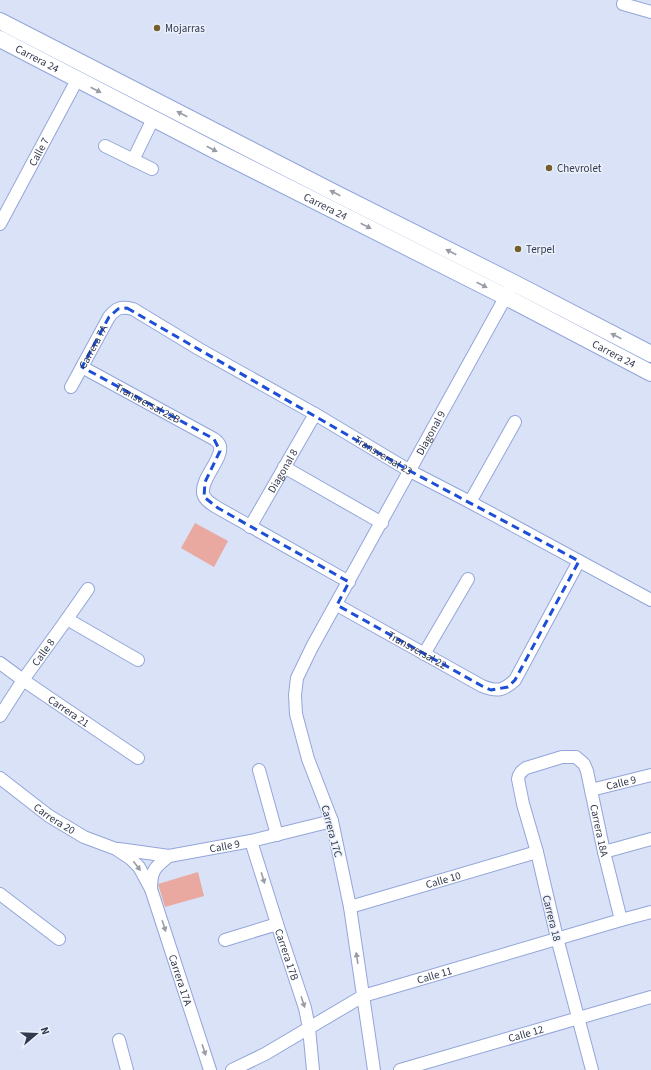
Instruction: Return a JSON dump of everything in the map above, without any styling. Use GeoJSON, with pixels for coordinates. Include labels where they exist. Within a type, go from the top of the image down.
{"type":"FeatureCollection","features":[{"type":"Feature","properties":{"kind":"main road","name":"Carrera 24"},"geometry":{"type":"LineString","coordinates":[[5,23],[651,354]]}},
{"type":"Feature","properties":{"kind":"main road","name":"Carrera 24"},"geometry":{"type":"LineString","coordinates":[[1,42],[506,297],[651,373]]}},
{"type":"Feature","properties":{"kind":"street"},"geometry":{"type":"LineString","coordinates":[[623,4],[651,12]]}},
{"type":"Feature","properties":{"kind":"street"},"geometry":{"type":"LineString","coordinates":[[1,42],[5,23]]}},
{"type":"Feature","properties":{"kind":"street","name":"Calle 7"},"geometry":{"type":"LineString","coordinates":[[0,224],[77,80]]}},
{"type":"Feature","properties":{"kind":"street"},"geometry":{"type":"LineString","coordinates":[[133,160],[153,119]]}},
{"type":"Feature","properties":{"kind":"street"},"geometry":{"type":"LineString","coordinates":[[105,146],[152,169]]}},
{"type":"Feature","properties":{"kind":"street","name":"Diagonal 9"},"geometry":{"type":"LineString","coordinates":[[337,604],[514,283]]}},
{"type":"Feature","properties":{"kind":"street","name":"Transversal 23"},"geometry":{"type":"LineString","coordinates":[[118,309],[123,307],[133,309],[199,349],[315,414],[410,471],[651,600]]}},
{"type":"Feature","properties":{"kind":"street","name":"Carrera 7A"},"geometry":{"type":"LineString","coordinates":[[71,387],[109,317],[118,309]]}},
{"type":"Feature","properties":{"kind":"street","name":"Transversal 22B"},"geometry":{"type":"LineString","coordinates":[[82,367],[219,443],[220,451],[204,482],[204,497],[209,502],[250,527]]}},
{"type":"Feature","properties":{"kind":"street","name":"Diagonal 8"},"geometry":{"type":"LineString","coordinates":[[250,527],[315,414]]}},
{"type":"Feature","properties":{"kind":"street"},"geometry":{"type":"LineString","coordinates":[[470,502],[515,422]]}},
{"type":"Feature","properties":{"kind":"street"},"geometry":{"type":"LineString","coordinates":[[284,467],[382,523]]}},
{"type":"Feature","properties":{"kind":"street"},"geometry":{"type":"LineString","coordinates":[[250,527],[349,582]]}},
{"type":"Feature","properties":{"kind":"street","name":"Transversal 22"},"geometry":{"type":"LineString","coordinates":[[337,604],[482,686],[491,690],[499,690],[508,687],[515,680],[579,561]]}},
{"type":"Feature","properties":{"kind":"street"},"geometry":{"type":"LineString","coordinates":[[424,654],[468,579]]}},
{"type":"Feature","properties":{"kind":"street","name":"Calle 8"},"geometry":{"type":"LineString","coordinates":[[0,716],[23,680],[88,589]]}},
{"type":"Feature","properties":{"kind":"street","name":"Carrera 17C"},"geometry":{"type":"LineString","coordinates":[[337,604],[297,678],[295,694],[296,714],[308,759],[332,821],[350,908],[374,1070]]}},
{"type":"Feature","properties":{"kind":"street"},"geometry":{"type":"LineString","coordinates":[[67,619],[138,660]]}},
{"type":"Feature","properties":{"kind":"street","name":"Carrera 21"},"geometry":{"type":"LineString","coordinates":[[0,663],[138,758]]}},
{"type":"Feature","properties":{"kind":"street","name":"Carrera 18A"},"geometry":{"type":"LineString","coordinates":[[562,758],[576,757],[584,764],[587,771],[604,852],[621,920]]}},
{"type":"Feature","properties":{"kind":"street","name":"Carrera 18"},"geometry":{"type":"LineString","coordinates":[[562,758],[526,768],[519,775],[519,784],[522,804],[537,852],[557,938],[592,1070]]}},
{"type":"Feature","properties":{"kind":"street"},"geometry":{"type":"LineString","coordinates":[[259,770],[277,835]]}},
{"type":"Feature","properties":{"kind":"street","name":"Calle 9"},"geometry":{"type":"LineString","coordinates":[[591,790],[651,775]]}},
{"type":"Feature","properties":{"kind":"street","name":"Carrera 20"},"geometry":{"type":"LineString","coordinates":[[0,778],[49,816],[84,837],[116,849]]}},
{"type":"Feature","properties":{"kind":"street","name":"Calle 9"},"geometry":{"type":"LineString","coordinates":[[116,849],[169,856],[251,841],[332,821]]}},
{"type":"Feature","properties":{"kind":"street"},"geometry":{"type":"LineString","coordinates":[[604,852],[651,839]]}},
{"type":"Feature","properties":{"kind":"street","name":"Carrera 17B"},"geometry":{"type":"LineString","coordinates":[[251,841],[305,1008],[309,1028],[313,1070]]}},
{"type":"Feature","properties":{"kind":"street","name":"Carrera 17A"},"geometry":{"type":"LineString","coordinates":[[116,849],[131,859],[139,867],[151,889],[210,1070]]}},
{"type":"Feature","properties":{"kind":"street","name":"Calle 10"},"geometry":{"type":"LineString","coordinates":[[350,908],[537,852]]}},
{"type":"Feature","properties":{"kind":"street","name":"Carrera 17A"},"geometry":{"type":"LineString","coordinates":[[151,889],[151,879],[156,865],[169,856]]}},
{"type":"Feature","properties":{"kind":"street"},"geometry":{"type":"LineString","coordinates":[[0,894],[59,939]]}},
{"type":"Feature","properties":{"kind":"street","name":"Calle 11"},"geometry":{"type":"LineString","coordinates":[[232,1070],[265,1054],[363,996],[557,938],[651,912]]}},
{"type":"Feature","properties":{"kind":"street"},"geometry":{"type":"LineString","coordinates":[[224,940],[277,924]]}},
{"type":"Feature","properties":{"kind":"street","name":"Calle 12"},"geometry":{"type":"LineString","coordinates":[[400,1070],[651,997]]}},
{"type":"Feature","properties":{"kind":"street"},"geometry":{"type":"LineString","coordinates":[[119,1040],[127,1070]]}},
{"type":"Feature","properties":{"kind":"highlighted area"},"geometry":{"type":"Polygon","coordinates":[[[127,308],[410,471],[579,561],[515,680],[508,687],[491,690],[482,686],[337,605],[349,582],[218,508],[204,497],[205,482],[220,451],[214,439],[82,367],[109,317],[118,309],[127,308]]]}},
{"type":"Feature","properties":{"kind":"shaded area"},"geometry":{"type":"Polygon","coordinates":[[[195,523],[228,541],[214,567],[181,548],[195,523]]]}},
{"type":"Feature","properties":{"kind":"shaded area"},"geometry":{"type":"Polygon","coordinates":[[[198,872],[204,896],[165,907],[158,884],[198,872]]]}},
{"type":"Feature","properties":{"kind":"place","name":"Mojarras"},"geometry":{"type":"Point","coordinates":[157,28]}},
{"type":"Feature","properties":{"kind":"place","name":"Chevrolet"},"geometry":{"type":"Point","coordinates":[549,168]}},
{"type":"Feature","properties":{"kind":"place","name":"Terpel"},"geometry":{"type":"Point","coordinates":[518,249]}}]}
